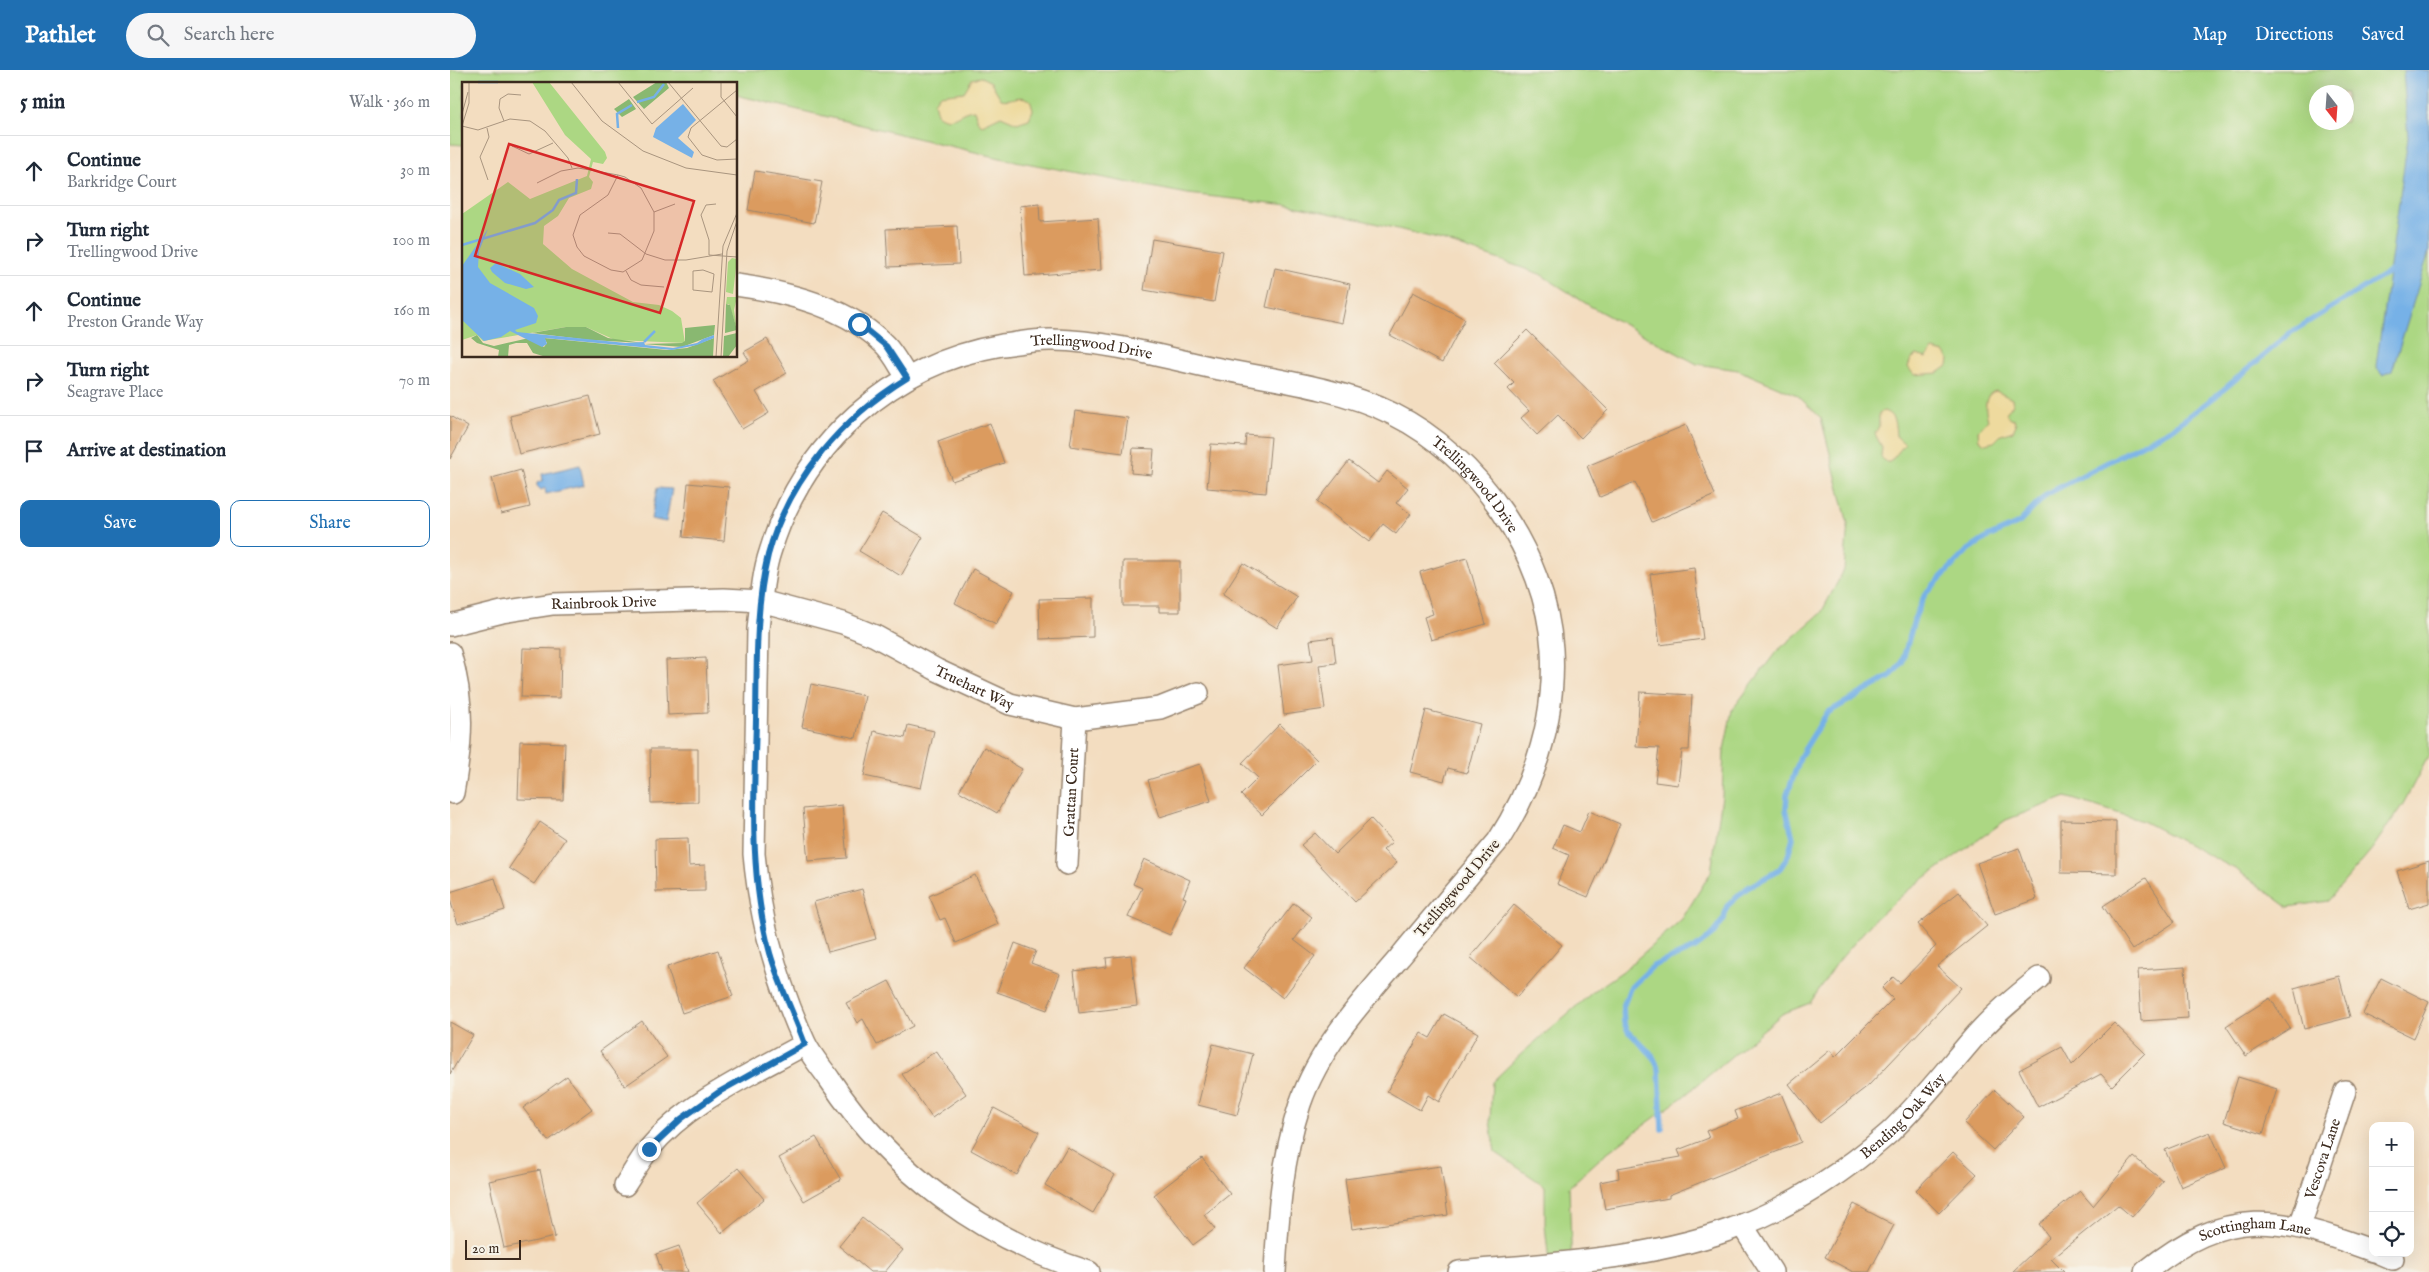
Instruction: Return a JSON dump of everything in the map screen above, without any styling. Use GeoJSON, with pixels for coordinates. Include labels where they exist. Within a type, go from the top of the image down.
{"type":"FeatureCollection","features":[{"type":"Feature","properties":{"kind":"street"},"geometry":{"type":"LineString","coordinates":[[738,285],[795,296],[829,309],[859,324],[886,346],[907,378]]}},
{"type":"Feature","properties":{"kind":"street","name":"Trellingwood Drive"},"geometry":{"type":"LineString","coordinates":[[1089,1272],[1052,1260],[1006,1239],[968,1216],[898,1163],[866,1129],[805,1044],[771,954],[757,885],[754,806],[758,629],[761,601],[768,555],[777,531],[804,477],[822,452],[862,409],[907,378],[937,362],[965,353],[1023,342],[1054,340],[1096,344],[1304,386],[1390,412],[1415,426],[1462,464],[1482,484],[1515,532],[1531,567],[1548,623],[1552,647],[1552,682],[1544,738],[1529,786],[1498,841],[1352,1013],[1315,1072],[1300,1102],[1285,1158],[1275,1272]]}},
{"type":"Feature","properties":{"kind":"street","name":"Rainbrook Drive"},"geometry":{"type":"LineString","coordinates":[[450,625],[502,612],[554,604],[704,600],[761,601]]}},
{"type":"Feature","properties":{"kind":"street","name":"Truehart Way"},"geometry":{"type":"LineString","coordinates":[[761,601],[843,623],[875,636],[937,670],[1010,704],[1075,718],[1160,708],[1198,692]]}},
{"type":"Feature","properties":{"kind":"street"},"geometry":{"type":"LineString","coordinates":[[450,653],[461,702],[461,735],[454,793]]}},
{"type":"Feature","properties":{"kind":"street","name":"Grattan Court"},"geometry":{"type":"LineString","coordinates":[[1067,864],[1075,718]]}},
{"type":"Feature","properties":{"kind":"street","name":"Bending Oak Way"},"geometry":{"type":"LineString","coordinates":[[1459,1272],[1557,1263],[1627,1253],[1682,1242],[1742,1225],[1818,1185],[1869,1149],[1914,1108],[2007,1003],[2039,978]]}},
{"type":"Feature","properties":{"kind":"street"},"geometry":{"type":"LineString","coordinates":[[625,1184],[649,1149],[681,1119],[719,1092],[805,1044]]}},
{"type":"Feature","properties":{"kind":"street","name":"Vescova Lane"},"geometry":{"type":"LineString","coordinates":[[2300,1226],[2345,1091]]}},
{"type":"Feature","properties":{"kind":"street","name":"Scottingham Lane"},"geometry":{"type":"LineString","coordinates":[[2145,1272],[2185,1244],[2211,1232],[2239,1224],[2258,1222],[2300,1226],[2369,1250]]}},
{"type":"Feature","properties":{"kind":"street"},"geometry":{"type":"LineString","coordinates":[[1742,1225],[1772,1272]]}},
{"type":"Feature","properties":{"kind":"green space"},"geometry":{"type":"Polygon","coordinates":[[[450,70],[2429,70],[2429,755],[2403,804],[2372,849],[2328,901],[2288,907],[2237,870],[2143,821],[2066,797],[2006,820],[1912,887],[1874,920],[1837,963],[1810,1003],[1782,1014],[1684,1096],[1605,1154],[1569,1187],[1572,1272],[1550,1272],[1545,1225],[1545,1186],[1495,1152],[1490,1121],[1492,1082],[1520,1055],[1594,991],[1623,971],[1682,919],[1711,872],[1722,796],[1724,750],[1732,710],[1776,652],[1821,613],[1844,570],[1848,524],[1821,418],[1797,395],[1738,370],[1697,364],[1590,306],[1540,274],[1442,240],[1362,220],[1289,205],[1188,194],[1000,158],[738,95],[738,82],[462,82],[462,145],[450,144],[450,70]]]}},
{"type":"Feature","properties":{"kind":"sand"},"geometry":{"type":"Polygon","coordinates":[[[981,77],[991,82],[1001,99],[1022,97],[1030,100],[1033,110],[1029,119],[1017,123],[1001,116],[982,125],[978,122],[974,110],[947,119],[937,114],[934,102],[939,95],[964,92],[972,79],[981,77]]]}},
{"type":"Feature","properties":{"kind":"sand"},"geometry":{"type":"Polygon","coordinates":[[[1933,350],[1945,353],[1949,360],[1948,366],[1938,373],[1914,375],[1908,367],[1911,359],[1917,355],[1926,358],[1933,350]]]}},
{"type":"Feature","properties":{"kind":"sand"},"geometry":{"type":"Polygon","coordinates":[[[1996,391],[2012,399],[2013,404],[2006,413],[2009,418],[2014,419],[2016,425],[2013,431],[2001,435],[1994,442],[1985,444],[1979,440],[1978,431],[1988,420],[1986,412],[1987,399],[1989,395],[1996,391]]]}},
{"type":"Feature","properties":{"kind":"sand"},"geometry":{"type":"Polygon","coordinates":[[[1884,411],[1893,418],[1896,436],[1905,444],[1890,462],[1886,462],[1881,457],[1882,447],[1875,434],[1879,426],[1879,413],[1884,411]]]}},
{"type":"Feature","properties":{"kind":"water"},"geometry":{"type":"Polygon","coordinates":[[[2403,70],[2429,70],[2429,252],[2392,371],[2382,375],[2376,366],[2408,138],[2403,70]]]}},
{"type":"Feature","properties":{"kind":"water"},"geometry":{"type":"Polygon","coordinates":[[[580,465],[584,485],[546,494],[545,488],[541,490],[537,486],[537,483],[543,480],[542,474],[580,465]]]}},
{"type":"Feature","properties":{"kind":"water"},"geometry":{"type":"Polygon","coordinates":[[[657,488],[672,489],[666,522],[651,519],[657,488]]]}},
{"type":"Feature","properties":{"kind":"building"},"geometry":{"type":"Polygon","coordinates":[[[755,171],[822,182],[814,223],[748,210],[755,171]]]}},
{"type":"Feature","properties":{"kind":"building"},"geometry":{"type":"Polygon","coordinates":[[[1039,204],[1040,222],[1098,218],[1101,270],[1025,276],[1020,206],[1039,204]]]}},
{"type":"Feature","properties":{"kind":"building"},"geometry":{"type":"Polygon","coordinates":[[[957,226],[959,264],[888,267],[886,229],[957,226]]]}},
{"type":"Feature","properties":{"kind":"building"},"geometry":{"type":"Polygon","coordinates":[[[1152,239],[1223,251],[1214,302],[1144,290],[1152,239]]]}},
{"type":"Feature","properties":{"kind":"building"},"geometry":{"type":"Polygon","coordinates":[[[1275,268],[1350,284],[1342,323],[1266,307],[1275,268]]]}},
{"type":"Feature","properties":{"kind":"building"},"geometry":{"type":"Polygon","coordinates":[[[1413,292],[1465,319],[1442,363],[1390,335],[1413,292]]]}},
{"type":"Feature","properties":{"kind":"building"},"geometry":{"type":"Polygon","coordinates":[[[1527,330],[1608,410],[1581,438],[1558,415],[1537,435],[1521,418],[1529,411],[1508,389],[1514,383],[1494,363],[1527,330]]]}},
{"type":"Feature","properties":{"kind":"building"},"geometry":{"type":"Polygon","coordinates":[[[767,339],[787,373],[756,392],[769,413],[742,429],[713,381],[749,360],[744,352],[767,339]]]}},
{"type":"Feature","properties":{"kind":"building"},"geometry":{"type":"Polygon","coordinates":[[[590,396],[600,434],[519,454],[510,416],[590,396]]]}},
{"type":"Feature","properties":{"kind":"building"},"geometry":{"type":"Polygon","coordinates":[[[1075,411],[1128,418],[1123,453],[1070,446],[1075,411]]]}},
{"type":"Feature","properties":{"kind":"building"},"geometry":{"type":"Polygon","coordinates":[[[450,416],[468,427],[450,459],[450,416]]]}},
{"type":"Feature","properties":{"kind":"building"},"geometry":{"type":"Polygon","coordinates":[[[990,423],[1004,463],[952,481],[938,442],[990,423]]]}},
{"type":"Feature","properties":{"kind":"building"},"geometry":{"type":"Polygon","coordinates":[[[1686,425],[1715,495],[1652,522],[1635,482],[1600,497],[1587,466],[1686,425]]]}},
{"type":"Feature","properties":{"kind":"building"},"geometry":{"type":"Polygon","coordinates":[[[1246,435],[1271,437],[1266,493],[1207,488],[1211,444],[1245,446],[1246,435]]]}},
{"type":"Feature","properties":{"kind":"building"},"geometry":{"type":"Polygon","coordinates":[[[1133,448],[1154,449],[1152,475],[1131,473],[1133,448]]]}},
{"type":"Feature","properties":{"kind":"building"},"geometry":{"type":"Polygon","coordinates":[[[1349,461],[1378,483],[1387,471],[1408,488],[1396,503],[1411,514],[1396,534],[1383,524],[1369,542],[1317,502],[1349,461]]]}},
{"type":"Feature","properties":{"kind":"building"},"geometry":{"type":"Polygon","coordinates":[[[521,470],[530,507],[501,514],[492,478],[521,470]]]}},
{"type":"Feature","properties":{"kind":"building"},"geometry":{"type":"Polygon","coordinates":[[[688,483],[729,487],[724,541],[683,537],[688,483]]]}},
{"type":"Feature","properties":{"kind":"building"},"geometry":{"type":"Polygon","coordinates":[[[882,513],[923,537],[901,576],[859,551],[882,513]]]}},
{"type":"Feature","properties":{"kind":"building"},"geometry":{"type":"Polygon","coordinates":[[[1467,558],[1486,624],[1431,640],[1424,617],[1433,614],[1420,572],[1467,558]]]}},
{"type":"Feature","properties":{"kind":"building"},"geometry":{"type":"Polygon","coordinates":[[[1123,561],[1180,561],[1180,612],[1159,612],[1159,606],[1123,606],[1123,561]]]}},
{"type":"Feature","properties":{"kind":"building"},"geometry":{"type":"Polygon","coordinates":[[[1243,563],[1297,597],[1277,628],[1223,594],[1243,563]]]}},
{"type":"Feature","properties":{"kind":"building"},"geometry":{"type":"Polygon","coordinates":[[[1694,568],[1703,639],[1660,645],[1650,574],[1694,568]]]}},
{"type":"Feature","properties":{"kind":"building"},"geometry":{"type":"Polygon","coordinates":[[[973,569],[1014,591],[996,624],[955,603],[973,569]]]}},
{"type":"Feature","properties":{"kind":"building"},"geometry":{"type":"Polygon","coordinates":[[[1093,598],[1093,637],[1040,639],[1039,599],[1093,598]]]}},
{"type":"Feature","properties":{"kind":"building"},"geometry":{"type":"Polygon","coordinates":[[[1333,637],[1336,663],[1319,665],[1325,709],[1284,715],[1278,665],[1313,660],[1310,640],[1333,637]]]}},
{"type":"Feature","properties":{"kind":"building"},"geometry":{"type":"Polygon","coordinates":[[[523,648],[561,649],[560,698],[521,697],[523,648]]]}},
{"type":"Feature","properties":{"kind":"building"},"geometry":{"type":"Polygon","coordinates":[[[706,658],[708,713],[668,715],[666,660],[706,658]]]}},
{"type":"Feature","properties":{"kind":"building"},"geometry":{"type":"Polygon","coordinates":[[[811,684],[865,696],[856,738],[802,727],[811,684]]]}},
{"type":"Feature","properties":{"kind":"building"},"geometry":{"type":"Polygon","coordinates":[[[1640,692],[1692,695],[1689,750],[1682,750],[1678,785],[1655,782],[1659,748],[1636,747],[1640,692]]]}},
{"type":"Feature","properties":{"kind":"building"},"geometry":{"type":"Polygon","coordinates":[[[1426,710],[1480,724],[1467,773],[1448,768],[1444,781],[1410,772],[1426,710]]]}},
{"type":"Feature","properties":{"kind":"building"},"geometry":{"type":"Polygon","coordinates":[[[1280,724],[1317,760],[1262,815],[1241,795],[1258,778],[1242,763],[1280,724]]]}},
{"type":"Feature","properties":{"kind":"building"},"geometry":{"type":"Polygon","coordinates":[[[908,725],[934,731],[921,788],[864,776],[874,731],[905,738],[908,725]]]}},
{"type":"Feature","properties":{"kind":"building"},"geometry":{"type":"Polygon","coordinates":[[[520,741],[565,743],[563,800],[518,799],[520,741]]]}},
{"type":"Feature","properties":{"kind":"building"},"geometry":{"type":"Polygon","coordinates":[[[984,747],[1022,769],[997,813],[959,791],[984,747]]]}},
{"type":"Feature","properties":{"kind":"building"},"geometry":{"type":"Polygon","coordinates":[[[650,749],[698,749],[698,802],[651,803],[650,749]]]}},
{"type":"Feature","properties":{"kind":"building"},"geometry":{"type":"Polygon","coordinates":[[[1200,764],[1211,801],[1160,817],[1148,780],[1200,764]]]}},
{"type":"Feature","properties":{"kind":"building"},"geometry":{"type":"Polygon","coordinates":[[[842,805],[847,858],[808,861],[803,809],[842,805]]]}},
{"type":"Feature","properties":{"kind":"building"},"geometry":{"type":"Polygon","coordinates":[[[1589,811],[1620,824],[1588,897],[1557,884],[1569,855],[1553,848],[1563,825],[1580,832],[1589,811]]]}},
{"type":"Feature","properties":{"kind":"building"},"geometry":{"type":"Polygon","coordinates":[[[1371,819],[1392,842],[1383,850],[1397,863],[1355,902],[1301,845],[1315,833],[1335,854],[1371,819]]]}},
{"type":"Feature","properties":{"kind":"building"},"geometry":{"type":"Polygon","coordinates":[[[2061,820],[2116,821],[2116,874],[2061,873],[2061,820]]]}},
{"type":"Feature","properties":{"kind":"building"},"geometry":{"type":"Polygon","coordinates":[[[540,822],[565,839],[534,884],[509,868],[540,822]]]}},
{"type":"Feature","properties":{"kind":"building"},"geometry":{"type":"Polygon","coordinates":[[[688,838],[689,866],[705,865],[705,891],[656,892],[655,839],[688,838]]]}},
{"type":"Feature","properties":{"kind":"building"},"geometry":{"type":"Polygon","coordinates":[[[2019,848],[2037,899],[1995,914],[1977,863],[2019,848]]]}},
{"type":"Feature","properties":{"kind":"building"},"geometry":{"type":"Polygon","coordinates":[[[1144,859],[1190,880],[1183,897],[1186,898],[1170,935],[1128,917],[1142,888],[1133,884],[1144,859]]]}},
{"type":"Feature","properties":{"kind":"building"},"geometry":{"type":"Polygon","coordinates":[[[2429,861],[2429,903],[2409,909],[2397,871],[2429,861]]]}},
{"type":"Feature","properties":{"kind":"building"},"geometry":{"type":"Polygon","coordinates":[[[975,875],[998,924],[956,943],[945,918],[940,920],[929,896],[975,875]]]}},
{"type":"Feature","properties":{"kind":"building"},"geometry":{"type":"Polygon","coordinates":[[[495,878],[505,910],[458,924],[450,900],[450,892],[495,878]]]}},
{"type":"Feature","properties":{"kind":"building"},"geometry":{"type":"Polygon","coordinates":[[[2146,878],[2175,922],[2132,950],[2103,906],[2146,878]]]}},
{"type":"Feature","properties":{"kind":"building"},"geometry":{"type":"Polygon","coordinates":[[[862,889],[876,939],[828,952],[814,902],[862,889]]]}},
{"type":"Feature","properties":{"kind":"building"},"geometry":{"type":"Polygon","coordinates":[[[1959,892],[1987,926],[1937,966],[1961,988],[1869,1085],[1820,1123],[1789,1084],[1830,1050],[1835,1057],[1893,999],[1882,988],[1893,977],[1900,983],[1936,946],[1918,924],[1959,892]]]}},
{"type":"Feature","properties":{"kind":"building"},"geometry":{"type":"Polygon","coordinates":[[[1294,903],[1312,917],[1294,940],[1315,956],[1283,998],[1244,968],[1294,903]]]}},
{"type":"Feature","properties":{"kind":"building"},"geometry":{"type":"Polygon","coordinates":[[[1514,905],[1562,945],[1517,997],[1470,957],[1514,905]]]}},
{"type":"Feature","properties":{"kind":"building"},"geometry":{"type":"Polygon","coordinates":[[[1015,943],[1036,951],[1031,963],[1060,974],[1047,1010],[997,992],[1015,943]]]}},
{"type":"Feature","properties":{"kind":"building"},"geometry":{"type":"Polygon","coordinates":[[[718,950],[733,996],[682,1013],[667,967],[718,950]]]}},
{"type":"Feature","properties":{"kind":"building"},"geometry":{"type":"Polygon","coordinates":[[[1131,955],[1137,1006],[1079,1013],[1074,971],[1107,967],[1106,958],[1131,955]]]}},
{"type":"Feature","properties":{"kind":"building"},"geometry":{"type":"Polygon","coordinates":[[[2185,967],[2188,1018],[2141,1021],[2138,970],[2185,967]]]}},
{"type":"Feature","properties":{"kind":"building"},"geometry":{"type":"Polygon","coordinates":[[[2339,976],[2350,1017],[2304,1029],[2294,988],[2339,976]]]}},
{"type":"Feature","properties":{"kind":"building"},"geometry":{"type":"Polygon","coordinates":[[[2381,978],[2429,1002],[2413,1038],[2363,1014],[2381,978]]]}},
{"type":"Feature","properties":{"kind":"building"},"geometry":{"type":"Polygon","coordinates":[[[889,981],[913,1026],[877,1045],[863,1019],[857,1023],[846,1003],[889,981]]]}},
{"type":"Feature","properties":{"kind":"building"},"geometry":{"type":"Polygon","coordinates":[[[2270,998],[2290,1028],[2246,1056],[2226,1026],[2270,998]]]}},
{"type":"Feature","properties":{"kind":"building"},"geometry":{"type":"Polygon","coordinates":[[[1444,1014],[1478,1033],[1439,1102],[1428,1095],[1420,1110],[1387,1091],[1421,1033],[1430,1038],[1444,1014]]]}},
{"type":"Feature","properties":{"kind":"building"},"geometry":{"type":"Polygon","coordinates":[[[642,1021],[667,1057],[625,1086],[600,1051],[642,1021]]]}},
{"type":"Feature","properties":{"kind":"building"},"geometry":{"type":"Polygon","coordinates":[[[450,1022],[473,1035],[450,1074],[450,1022]]]}},
{"type":"Feature","properties":{"kind":"building"},"geometry":{"type":"Polygon","coordinates":[[[2114,1023],[2145,1053],[2112,1086],[2101,1074],[2038,1107],[2019,1070],[2062,1047],[2072,1065],[2114,1023]]]}},
{"type":"Feature","properties":{"kind":"building"},"geometry":{"type":"Polygon","coordinates":[[[1213,1044],[1253,1054],[1237,1115],[1198,1105],[1213,1044]]]}},
{"type":"Feature","properties":{"kind":"building"},"geometry":{"type":"Polygon","coordinates":[[[936,1051],[966,1094],[932,1118],[902,1074],[936,1051]]]}},
{"type":"Feature","properties":{"kind":"building"},"geometry":{"type":"Polygon","coordinates":[[[567,1076],[592,1109],[548,1141],[523,1108],[567,1076]]]}},
{"type":"Feature","properties":{"kind":"building"},"geometry":{"type":"Polygon","coordinates":[[[2238,1077],[2277,1089],[2263,1134],[2224,1122],[2238,1077]]]}},
{"type":"Feature","properties":{"kind":"building"},"geometry":{"type":"Polygon","coordinates":[[[1995,1090],[2024,1117],[1993,1150],[1964,1123],[1995,1090]]]}},
{"type":"Feature","properties":{"kind":"building"},"geometry":{"type":"Polygon","coordinates":[[[1781,1093],[1801,1142],[1669,1195],[1669,1198],[1605,1209],[1600,1182],[1619,1178],[1618,1168],[1681,1157],[1678,1150],[1709,1138],[1706,1131],[1738,1119],[1735,1111],[1781,1093]]]}},
{"type":"Feature","properties":{"kind":"building"},"geometry":{"type":"Polygon","coordinates":[[[994,1108],[1039,1132],[1017,1175],[971,1150],[994,1108]]]}},
{"type":"Feature","properties":{"kind":"building"},"geometry":{"type":"Polygon","coordinates":[[[2210,1132],[2226,1168],[2181,1187],[2165,1150],[2210,1132]]]}},
{"type":"Feature","properties":{"kind":"building"},"geometry":{"type":"Polygon","coordinates":[[[816,1137],[841,1180],[804,1201],[779,1158],[816,1137]]]}},
{"type":"Feature","properties":{"kind":"building"},"geometry":{"type":"Polygon","coordinates":[[[1067,1147],[1115,1175],[1093,1213],[1045,1185],[1067,1147]]]}},
{"type":"Feature","properties":{"kind":"building"},"geometry":{"type":"Polygon","coordinates":[[[1953,1152],[1977,1174],[1939,1213],[1916,1190],[1953,1152]]]}},
{"type":"Feature","properties":{"kind":"building"},"geometry":{"type":"Polygon","coordinates":[[[2134,1157],[2163,1181],[2132,1217],[2118,1205],[2051,1259],[2064,1272],[2012,1272],[2049,1237],[2039,1224],[2080,1191],[2093,1206],[2134,1157]]]}},
{"type":"Feature","properties":{"kind":"building"},"geometry":{"type":"Polygon","coordinates":[[[1202,1158],[1230,1194],[1204,1215],[1215,1229],[1193,1245],[1154,1195],[1202,1158]]]}},
{"type":"Feature","properties":{"kind":"building"},"geometry":{"type":"Polygon","coordinates":[[[1441,1166],[1448,1215],[1352,1229],[1345,1179],[1441,1166]]]}},
{"type":"Feature","properties":{"kind":"building"},"geometry":{"type":"Polygon","coordinates":[[[738,1168],[764,1199],[722,1233],[697,1203],[738,1168]]]}},
{"type":"Feature","properties":{"kind":"building"},"geometry":{"type":"Polygon","coordinates":[[[540,1170],[555,1237],[504,1248],[489,1181],[540,1170]]]}},
{"type":"Feature","properties":{"kind":"building"},"geometry":{"type":"Polygon","coordinates":[[[1854,1204],[1894,1225],[1869,1272],[1853,1272],[1825,1257],[1854,1204]]]}},
{"type":"Feature","properties":{"kind":"building"},"geometry":{"type":"Polygon","coordinates":[[[862,1218],[903,1250],[885,1272],[870,1272],[839,1246],[862,1218]]]}},
{"type":"Feature","properties":{"kind":"building"},"geometry":{"type":"Polygon","coordinates":[[[679,1246],[688,1272],[662,1272],[656,1254],[679,1246]]]}},
{"type":"Feature","properties":{"kind":"waterway"},"geometry":{"type":"LineString","coordinates":[[1662,1129],[1659,1069],[1652,1055],[1628,1031],[1624,1023],[1623,1007],[1630,988],[1653,966],[1695,948],[1712,935],[1724,919],[1727,906],[1747,888],[1779,870],[1788,856],[1793,838],[1786,809],[1787,795],[1801,755],[1827,713],[1890,677],[1902,663],[1915,617],[1925,594],[1967,551],[1988,537],[2019,523],[2047,494],[2173,428],[2216,396],[2290,333],[2394,269]]}},
{"type":"Feature","properties":{"kind":"route"},"geometry":{"type":"LineString","coordinates":[[649,1149],[681,1119],[719,1092],[805,1044],[771,954],[763,924],[757,885],[754,854],[754,806],[758,629],[768,555],[777,531],[804,477],[822,452],[862,409],[884,392],[907,378],[886,346],[859,324]]}}]}
